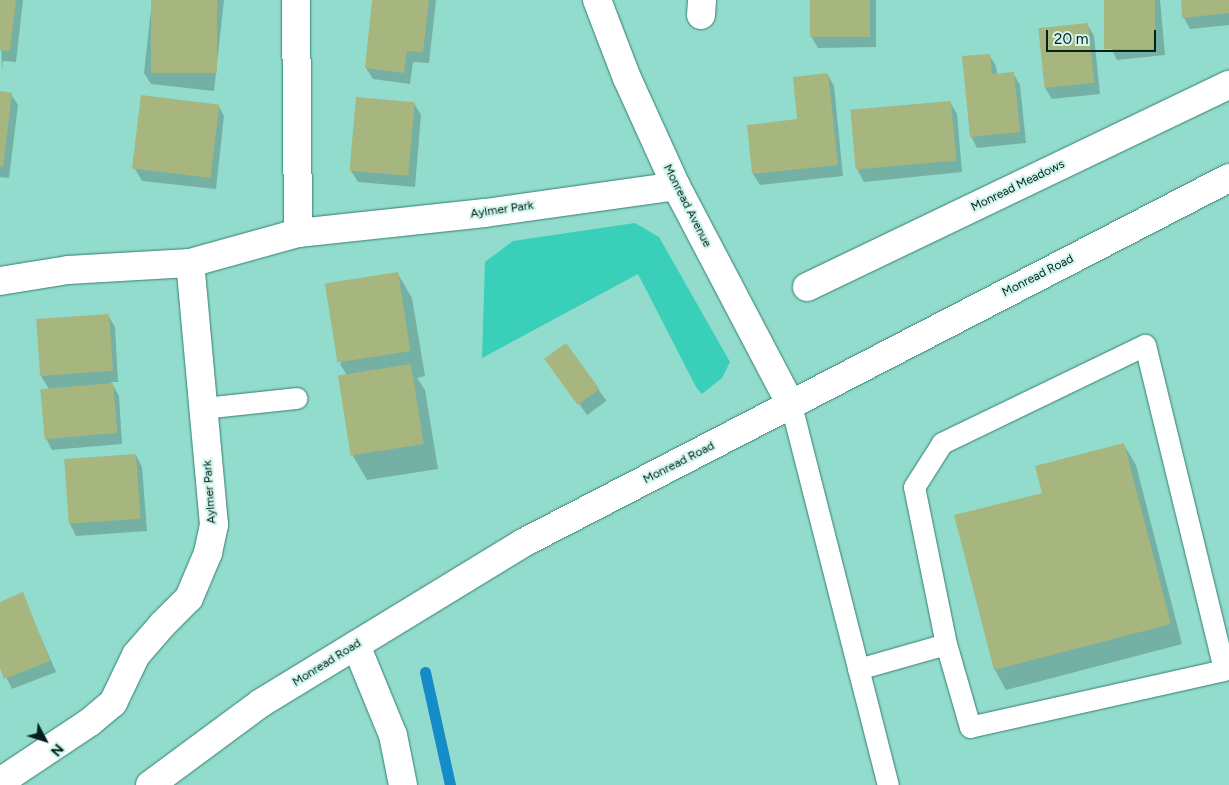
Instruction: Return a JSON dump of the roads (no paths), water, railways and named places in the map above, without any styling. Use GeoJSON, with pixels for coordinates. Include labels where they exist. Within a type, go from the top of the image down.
{"type":"FeatureCollection","features":[{"type":"Feature","properties":{"kind":"street"},"geometry":{"type":"LineString","coordinates":[[296,0],[298,233]]}},
{"type":"Feature","properties":{"kind":"street","name":"Monread Avenue"},"geometry":{"type":"LineString","coordinates":[[597,0],[627,78],[676,186],[791,405]]}},
{"type":"Feature","properties":{"kind":"street","name":"Monread Meadows"},"geometry":{"type":"LineString","coordinates":[[807,286],[1229,85]]}},
{"type":"Feature","properties":{"kind":"street","name":"Monread Road"},"geometry":{"type":"LineString","coordinates":[[150,785],[260,703],[523,543],[1229,178]]}},
{"type":"Feature","properties":{"kind":"street","name":"Aylmer Park"},"geometry":{"type":"LineString","coordinates":[[0,281],[68,270],[190,263],[298,233],[485,213],[676,186]]}},
{"type":"Feature","properties":{"kind":"street","name":"Aylmer Park"},"geometry":{"type":"LineString","coordinates":[[0,782],[90,722],[113,703],[136,655],[189,598],[208,553],[214,525],[190,263]]}},
{"type":"Feature","properties":{"kind":"street"},"geometry":{"type":"LineString","coordinates":[[356,645],[393,735],[403,785]]}},
{"type":"Feature","properties":{"kind":"lane"},"geometry":{"type":"LineString","coordinates":[[1145,345],[1224,670],[970,728],[946,644],[914,487],[942,443],[1145,345]]}},
{"type":"Feature","properties":{"kind":"lane"},"geometry":{"type":"LineString","coordinates":[[203,408],[296,398]]}},
{"type":"Feature","properties":{"kind":"lane"},"geometry":{"type":"LineString","coordinates":[[791,405],[888,785]]}},
{"type":"Feature","properties":{"kind":"lane"},"geometry":{"type":"LineString","coordinates":[[858,669],[946,644]]}},
{"type":"Feature","properties":{"kind":"waterway"},"geometry":{"type":"LineString","coordinates":[[425,672],[450,785]]}}]}
